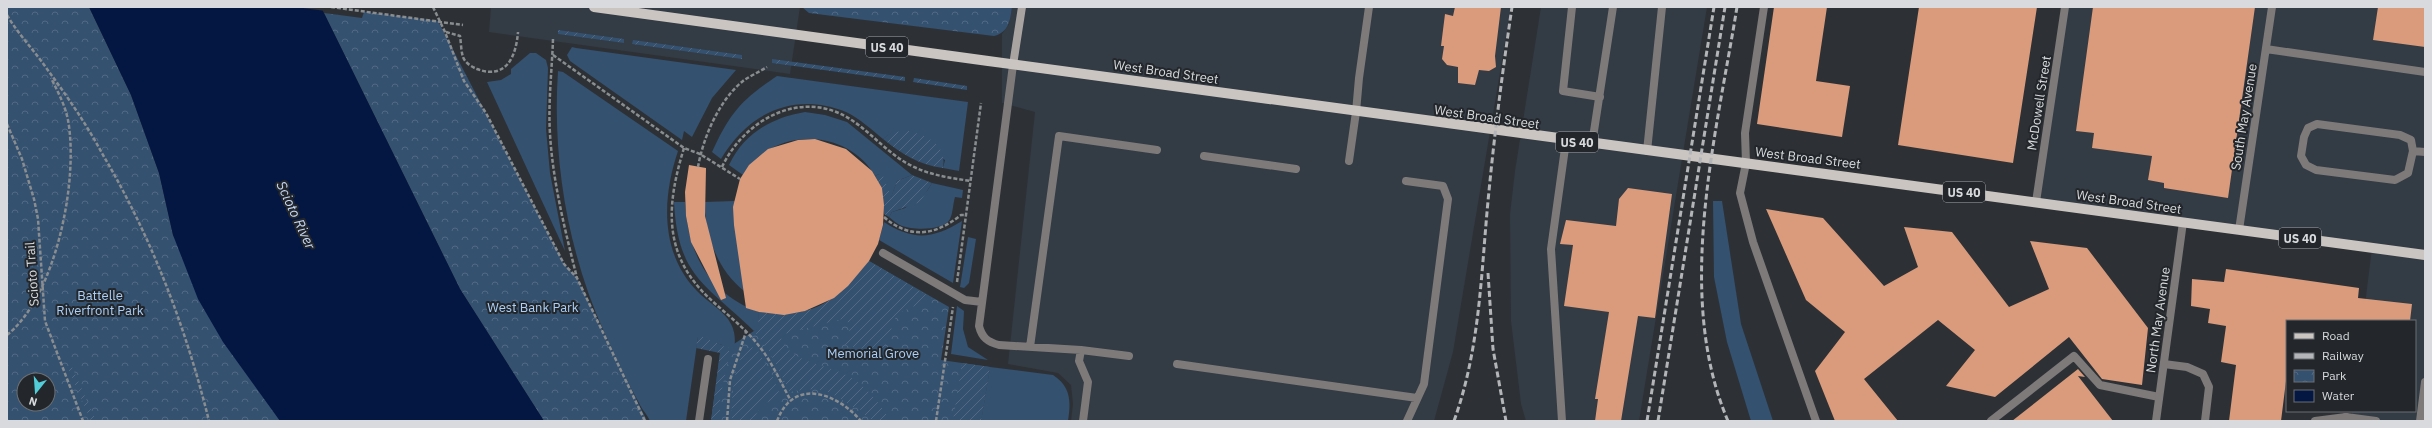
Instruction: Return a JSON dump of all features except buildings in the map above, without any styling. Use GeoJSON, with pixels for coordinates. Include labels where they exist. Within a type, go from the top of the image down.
{"type":"FeatureCollection","features":[{"type":"Feature","properties":{"kind":"main road","name":"West Broad Street"},"geometry":{"type":"LineString","coordinates":[[594,7],[1566,141],[1746,163],[2425,255]]}},
{"type":"Feature","properties":{"kind":"street"},"geometry":{"type":"LineString","coordinates":[[1022,7],[978,326],[981,334],[988,342],[999,345],[1081,350],[1129,356]]}},
{"type":"Feature","properties":{"kind":"street"},"geometry":{"type":"LineString","coordinates":[[1349,162],[1369,7]]}},
{"type":"Feature","properties":{"kind":"street"},"geometry":{"type":"LineString","coordinates":[[1572,7],[1563,91],[1600,97]]}},
{"type":"Feature","properties":{"kind":"street"},"geometry":{"type":"LineString","coordinates":[[1592,144],[1613,7]]}},
{"type":"Feature","properties":{"kind":"street"},"geometry":{"type":"LineString","coordinates":[[1646,151],[1662,7]]}},
{"type":"Feature","properties":{"kind":"street"},"geometry":{"type":"LineString","coordinates":[[1764,7],[1745,133],[1746,163],[1740,193],[1753,242],[1816,421]]}},
{"type":"Feature","properties":{"kind":"street","name":"McDowell Street"},"geometry":{"type":"LineString","coordinates":[[2036,202],[2065,7]]}},
{"type":"Feature","properties":{"kind":"street","name":"South May Avenue"},"geometry":{"type":"LineString","coordinates":[[2239,230],[2272,7]]}},
{"type":"Feature","properties":{"kind":"street"},"geometry":{"type":"LineString","coordinates":[[2266,49],[2425,72]]}},
{"type":"Feature","properties":{"kind":"street"},"geometry":{"type":"LineString","coordinates":[[2317,124],[2400,134],[2411,140],[2413,151],[2408,173],[2396,180],[2316,170],[2306,165],[2301,156],[2304,137],[2308,128],[2317,124]]}},
{"type":"Feature","properties":{"kind":"street"},"geometry":{"type":"LineString","coordinates":[[1030,347],[1060,136],[1157,150]]}},
{"type":"Feature","properties":{"kind":"street"},"geometry":{"type":"LineString","coordinates":[[1562,421],[1551,249],[1566,141]]}},
{"type":"Feature","properties":{"kind":"street"},"geometry":{"type":"LineString","coordinates":[[2413,151],[2425,152]]}},
{"type":"Feature","properties":{"kind":"street"},"geometry":{"type":"LineString","coordinates":[[1204,156],[1296,169]]}},
{"type":"Feature","properties":{"kind":"street"},"geometry":{"type":"LineString","coordinates":[[1406,181],[1443,186],[1448,199],[1424,384],[1407,421]]}},
{"type":"Feature","properties":{"kind":"street","name":"North May Avenue"},"geometry":{"type":"LineString","coordinates":[[2156,421],[2183,222]]}},
{"type":"Feature","properties":{"kind":"street"},"geometry":{"type":"LineString","coordinates":[[883,253],[965,300],[982,302]]}},
{"type":"Feature","properties":{"kind":"street"},"geometry":{"type":"LineString","coordinates":[[1081,350],[1079,361],[1088,382],[1083,421]]}},
{"type":"Feature","properties":{"kind":"street"},"geometry":{"type":"LineString","coordinates":[[1991,421],[2074,356],[2100,385],[2159,397]]}},
{"type":"Feature","properties":{"kind":"street"},"geometry":{"type":"LineString","coordinates":[[699,421],[708,359]]}},
{"type":"Feature","properties":{"kind":"street"},"geometry":{"type":"LineString","coordinates":[[1177,364],[1417,398]]}},
{"type":"Feature","properties":{"kind":"street"},"geometry":{"type":"LineString","coordinates":[[2164,364],[2186,367],[2203,374],[2210,387],[2205,421]]}},
{"type":"Feature","properties":{"kind":"street"},"geometry":{"type":"LineString","coordinates":[[2420,421],[2425,382]]}},
{"type":"Feature","properties":{"kind":"street"},"geometry":{"type":"LineString","coordinates":[[2316,421],[2346,417],[2376,421]]}},
{"type":"Feature","properties":{"kind":"path"},"geometry":{"type":"LineString","coordinates":[[331,7],[464,25]]}},
{"type":"Feature","properties":{"kind":"path"},"geometry":{"type":"LineString","coordinates":[[432,7],[445,32],[464,81],[486,113],[564,264],[577,278]]}},
{"type":"Feature","properties":{"kind":"path"},"geometry":{"type":"LineString","coordinates":[[7,15],[47,69],[103,154],[146,236],[172,298],[195,365],[209,421]]}},
{"type":"Feature","properties":{"kind":"path"},"geometry":{"type":"LineString","coordinates":[[445,32],[460,36],[464,58],[474,68],[487,73],[497,72],[508,64],[515,53],[518,32]]}},
{"type":"Feature","properties":{"kind":"path"},"geometry":{"type":"LineString","coordinates":[[553,39],[550,133],[558,204],[577,278],[645,421]]}},
{"type":"Feature","properties":{"kind":"path"},"geometry":{"type":"LineString","coordinates":[[553,55],[684,148],[700,154],[740,179]]}},
{"type":"Feature","properties":{"kind":"path"},"geometry":{"type":"LineString","coordinates":[[698,167],[705,135],[728,98],[743,82],[767,67]]}},
{"type":"Feature","properties":{"kind":"path"},"geometry":{"type":"LineString","coordinates":[[7,335],[24,317],[42,287],[64,221],[71,151],[64,106],[47,69]]}},
{"type":"Feature","properties":{"kind":"path"},"geometry":{"type":"LineString","coordinates":[[936,421],[972,181],[981,103]]}},
{"type":"Feature","properties":{"kind":"path"},"geometry":{"type":"LineString","coordinates":[[722,167],[734,145],[745,132],[762,120],[779,113],[810,107],[837,113],[849,118],[892,155],[912,166],[936,176],[972,181]]}},
{"type":"Feature","properties":{"kind":"path","name":"Scioto Trail"},"geometry":{"type":"LineString","coordinates":[[7,124],[22,159],[34,199],[40,240],[45,321],[50,339],[83,421]]}},
{"type":"Feature","properties":{"kind":"path"},"geometry":{"type":"LineString","coordinates":[[684,148],[671,201],[672,233],[689,275],[702,292],[760,346],[791,401]]}},
{"type":"Feature","properties":{"kind":"path"},"geometry":{"type":"LineString","coordinates":[[884,217],[899,228],[924,232],[937,230],[948,226],[961,215],[967,215]]}},
{"type":"Feature","properties":{"kind":"path"},"geometry":{"type":"LineString","coordinates":[[727,421],[730,380],[746,332]]}},
{"type":"Feature","properties":{"kind":"path"},"geometry":{"type":"LineString","coordinates":[[777,421],[791,401],[810,393],[824,394],[839,402],[862,421]]}},
{"type":"Feature","properties":{"kind":"shaded area"},"geometry":{"type":"Polygon","coordinates":[[[491,7],[800,7],[790,74],[489,32],[491,7]]]}},
{"type":"Feature","properties":{"kind":"shaded area"},"geometry":{"type":"Polygon","coordinates":[[[1012,7],[1511,7],[1453,352],[1434,421],[1071,421],[1073,404],[1071,385],[1058,373],[1008,364],[1035,112],[1002,103],[1002,34],[1009,24],[1012,7]]]}},
{"type":"Feature","properties":{"kind":"shaded area"},"geometry":{"type":"Polygon","coordinates":[[[1541,7],[1707,7],[1639,421],[1526,421],[1521,404],[1511,321],[1510,214],[1515,171],[1541,7]]]}},
{"type":"Feature","properties":{"kind":"shaded area"},"geometry":{"type":"Polygon","coordinates":[[[2065,7],[2425,7],[2425,421],[2376,421],[2352,418],[2352,412],[2416,412],[2416,320],[2363,320],[2372,248],[2036,203],[2065,7]]]}},
{"type":"Feature","properties":{"kind":"green space","name":"Battelle Riverfront Park"},"geometry":{"type":"Polygon","coordinates":[[[7,7],[89,7],[131,95],[159,173],[173,235],[280,421],[7,421],[7,7]]]}},
{"type":"Feature","properties":{"kind":"green space"},"geometry":{"type":"Polygon","coordinates":[[[802,7],[1012,7],[1006,29],[994,36],[809,13],[802,7]]]}},
{"type":"Feature","properties":{"kind":"green space","name":"West Bank Park"},"geometry":{"type":"Polygon","coordinates":[[[364,12],[438,21],[564,264],[577,278],[647,421],[544,421],[460,289],[324,13],[362,18],[364,12]]]}},
{"type":"Feature","properties":{"kind":"green space"},"geometry":{"type":"Polygon","coordinates":[[[558,30],[624,39],[624,43],[558,34],[558,30]]]}},
{"type":"Feature","properties":{"kind":"green space"},"geometry":{"type":"Polygon","coordinates":[[[633,40],[742,55],[742,59],[632,44],[633,40]]]}},
{"type":"Feature","properties":{"kind":"green space"},"geometry":{"type":"Polygon","coordinates":[[[572,47],[736,70],[712,98],[692,137],[684,131],[682,140],[570,61],[567,55],[572,47]]]}},
{"type":"Feature","properties":{"kind":"green space"},"geometry":{"type":"Polygon","coordinates":[[[530,53],[536,53],[546,60],[548,68],[546,129],[550,173],[565,251],[487,82],[501,80],[511,74],[511,69],[530,53]]]}},
{"type":"Feature","properties":{"kind":"green space"},"geometry":{"type":"Polygon","coordinates":[[[772,59],[905,77],[905,81],[772,63],[772,59]]]}},
{"type":"Feature","properties":{"kind":"green space"},"geometry":{"type":"Polygon","coordinates":[[[558,71],[563,72],[678,151],[669,187],[667,206],[671,242],[676,260],[685,276],[697,291],[725,315],[731,324],[735,337],[734,351],[727,378],[722,345],[698,337],[686,421],[650,421],[621,368],[591,301],[572,237],[560,171],[557,104],[558,71]]]}},
{"type":"Feature","properties":{"kind":"green space"},"geometry":{"type":"Polygon","coordinates":[[[777,76],[968,102],[959,171],[943,168],[945,160],[893,132],[883,139],[861,121],[846,112],[827,106],[808,104],[774,110],[759,118],[745,129],[732,143],[721,159],[712,152],[731,117],[745,100],[777,76]]]}},
{"type":"Feature","properties":{"kind":"green space"},"geometry":{"type":"Polygon","coordinates":[[[914,78],[967,86],[967,90],[913,82],[914,78]]]}},
{"type":"Feature","properties":{"kind":"green space"},"geometry":{"type":"Polygon","coordinates":[[[805,112],[825,115],[847,122],[912,175],[897,181],[891,198],[879,174],[875,176],[862,160],[847,148],[829,141],[809,139],[790,141],[772,148],[756,159],[743,175],[729,165],[742,144],[760,129],[781,118],[805,112]]]}},
{"type":"Feature","properties":{"kind":"green space"},"geometry":{"type":"Polygon","coordinates":[[[910,131],[924,136],[935,143],[942,153],[944,160],[943,168],[934,167],[911,158],[883,139],[892,132],[910,131]]]}},
{"type":"Feature","properties":{"kind":"green space"},"geometry":{"type":"Polygon","coordinates":[[[879,174],[883,176],[891,197],[897,181],[912,175],[932,183],[920,202],[892,212],[889,217],[884,214],[882,188],[875,176],[879,174]]]}},
{"type":"Feature","properties":{"kind":"green space"},"geometry":{"type":"Polygon","coordinates":[[[932,183],[963,190],[962,198],[955,197],[951,217],[947,223],[935,228],[920,229],[900,225],[889,217],[892,212],[905,208],[927,191],[932,183]]]}},
{"type":"Feature","properties":{"kind":"green space"},"geometry":{"type":"Polygon","coordinates":[[[735,201],[744,291],[727,273],[720,262],[710,240],[705,215],[704,202],[735,201]]]}},
{"type":"Feature","properties":{"kind":"green space"},"geometry":{"type":"Polygon","coordinates":[[[1713,201],[1722,201],[1741,324],[1773,421],[1751,421],[1727,342],[1714,277],[1713,201]]]}},
{"type":"Feature","properties":{"kind":"green space"},"geometry":{"type":"Polygon","coordinates":[[[674,202],[685,202],[691,239],[704,270],[714,283],[727,295],[759,312],[758,329],[754,331],[709,290],[688,264],[681,248],[674,202]]]}},
{"type":"Feature","properties":{"kind":"green space"},"geometry":{"type":"Polygon","coordinates":[[[962,221],[953,283],[879,240],[884,222],[904,232],[914,235],[923,235],[942,231],[962,221]]]}},
{"type":"Feature","properties":{"kind":"green space"},"geometry":{"type":"Polygon","coordinates":[[[968,237],[976,239],[969,283],[964,288],[960,287],[968,237]]]}},
{"type":"Feature","properties":{"kind":"green space","name":"Memorial Grove"},"geometry":{"type":"Polygon","coordinates":[[[869,261],[949,307],[941,360],[990,367],[981,421],[711,421],[720,353],[757,329],[759,312],[778,314],[795,313],[809,310],[822,304],[834,297],[845,287],[869,261]]]}},
{"type":"Feature","properties":{"kind":"green space"},"geometry":{"type":"Polygon","coordinates":[[[869,261],[932,298],[897,314],[882,353],[845,345],[850,328],[849,323],[842,319],[780,335],[784,345],[799,357],[839,372],[860,384],[882,408],[890,421],[872,421],[868,415],[866,416],[857,406],[855,408],[825,391],[810,389],[790,392],[768,349],[754,331],[758,329],[759,312],[778,314],[795,313],[809,310],[822,304],[834,297],[845,287],[869,261]]]}},
{"type":"Feature","properties":{"kind":"green space"},"geometry":{"type":"Polygon","coordinates":[[[957,306],[964,311],[963,329],[968,347],[988,360],[951,354],[957,306]]]}},
{"type":"Feature","properties":{"kind":"green space"},"geometry":{"type":"Polygon","coordinates":[[[701,336],[722,345],[730,352],[720,398],[720,421],[711,421],[720,353],[696,348],[698,337],[701,336]]]}},
{"type":"Feature","properties":{"kind":"green space"},"geometry":{"type":"Polygon","coordinates":[[[751,347],[757,349],[771,373],[781,397],[768,402],[760,408],[754,421],[732,421],[734,380],[740,359],[745,351],[751,347]]]}},
{"type":"Feature","properties":{"kind":"green space"},"geometry":{"type":"Polygon","coordinates":[[[962,363],[990,367],[981,421],[953,421],[962,363]]]}},
{"type":"Feature","properties":{"kind":"green space"},"geometry":{"type":"Polygon","coordinates":[[[72,367],[96,421],[91,421],[68,368],[72,367]]]}},
{"type":"Feature","properties":{"kind":"green space"},"geometry":{"type":"Polygon","coordinates":[[[990,367],[1053,375],[1063,384],[1068,395],[1068,421],[981,421],[990,367]]]}},
{"type":"Feature","properties":{"kind":"water","name":"Scioto River"},"geometry":{"type":"Polygon","coordinates":[[[89,7],[321,7],[460,289],[544,421],[280,421],[223,342],[198,299],[173,235],[159,173],[131,95],[89,7]]]}},
{"type":"Feature","properties":{"kind":"pier"},"geometry":{"type":"Polygon","coordinates":[[[295,7],[324,7],[326,11],[295,7]]]}},
{"type":"Feature","properties":{"kind":"railway"},"geometry":{"type":"LineString","coordinates":[[1454,421],[1463,393],[1475,336],[1482,278],[1494,145],[1512,7]]}},
{"type":"Feature","properties":{"kind":"railway"},"geometry":{"type":"LineString","coordinates":[[1647,421],[1714,7]]}},
{"type":"Feature","properties":{"kind":"railway"},"geometry":{"type":"LineString","coordinates":[[1658,421],[1725,7]]}},
{"type":"Feature","properties":{"kind":"railway"},"geometry":{"type":"LineString","coordinates":[[1728,421],[1712,372],[1704,321],[1702,269],[1704,216],[1711,162],[1737,7]]}},
{"type":"Feature","properties":{"kind":"railway"},"geometry":{"type":"LineString","coordinates":[[1488,273],[1493,349],[1506,421]]}}]}
